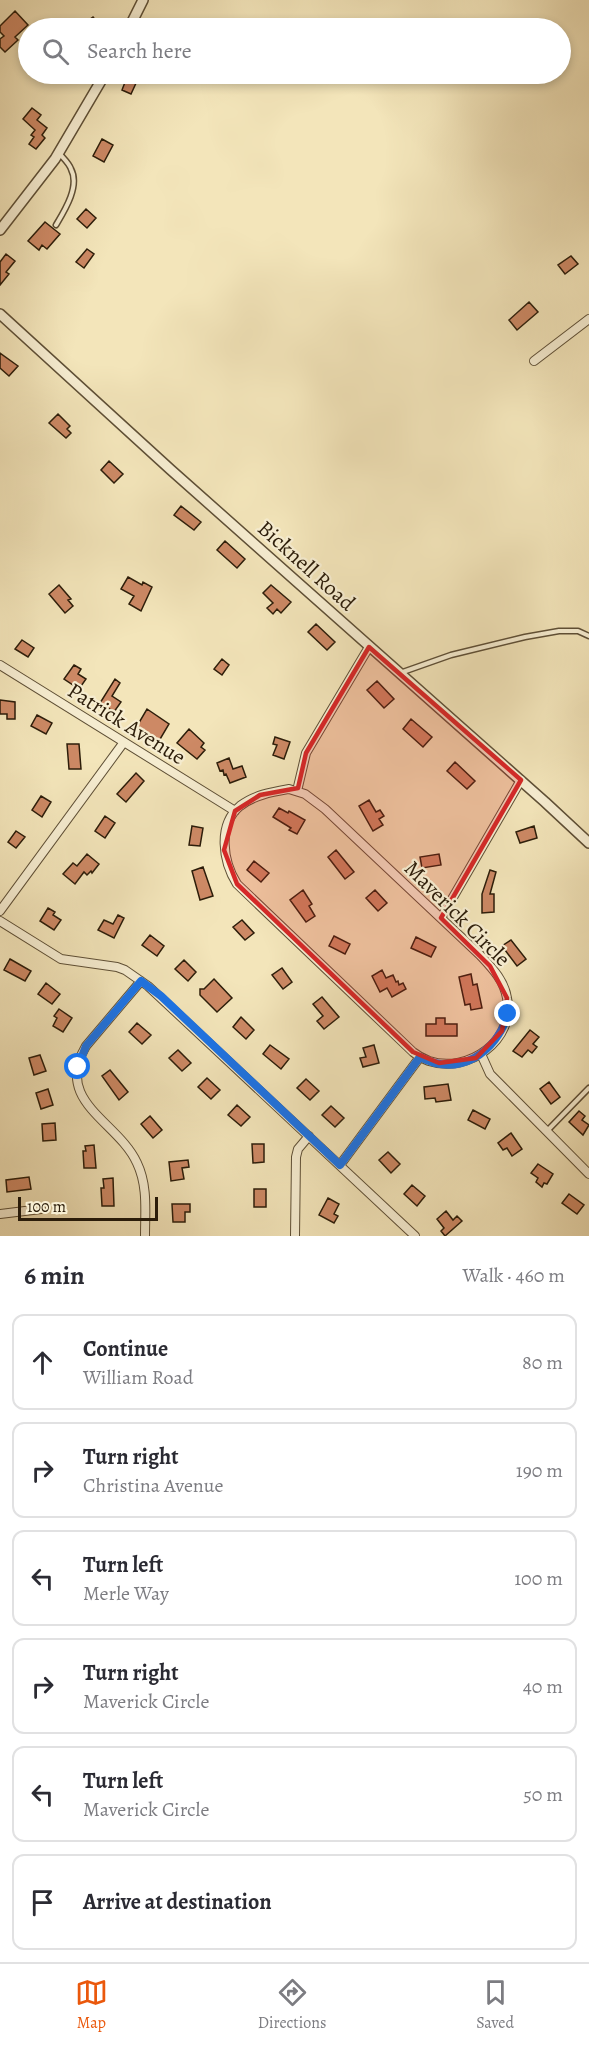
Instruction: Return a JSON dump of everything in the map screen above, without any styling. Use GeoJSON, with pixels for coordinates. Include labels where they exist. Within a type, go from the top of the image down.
{"type":"FeatureCollection","features":[{"type":"Feature","properties":{"kind":"street"},"geometry":{"type":"LineString","coordinates":[[134,18],[143,0]]}},
{"type":"Feature","properties":{"kind":"street"},"geometry":{"type":"LineString","coordinates":[[0,230],[58,153],[99,84]]}},
{"type":"Feature","properties":{"kind":"street","name":"Bicknell Road"},"geometry":{"type":"LineString","coordinates":[[0,314],[589,843]]}},
{"type":"Feature","properties":{"kind":"street"},"geometry":{"type":"LineString","coordinates":[[534,361],[589,319]]}},
{"type":"Feature","properties":{"kind":"street"},"geometry":{"type":"LineString","coordinates":[[235,811],[241,805],[260,795],[289,789],[297,791],[306,753],[369,647]]}},
{"type":"Feature","properties":{"kind":"street","name":"Patrick Avenue"},"geometry":{"type":"LineString","coordinates":[[0,665],[235,811]]}},
{"type":"Feature","properties":{"kind":"street"},"geometry":{"type":"LineString","coordinates":[[0,911],[124,742]]}},
{"type":"Feature","properties":{"kind":"street"},"geometry":{"type":"LineString","coordinates":[[441,918],[520,780]]}},
{"type":"Feature","properties":{"kind":"street","name":"Maverick Circle"},"geometry":{"type":"LineString","coordinates":[[235,811],[227,831],[224,850],[228,867],[237,884],[398,1039],[430,1062],[469,1061],[492,1046],[502,1031],[508,1014],[505,989],[500,979],[490,966],[441,918],[325,809],[305,794],[297,791]]}},
{"type":"Feature","properties":{"kind":"street"},"geometry":{"type":"LineString","coordinates":[[0,921],[61,959],[72,963],[117,967],[125,970],[161,996],[415,1236]]}},
{"type":"Feature","properties":{"kind":"street"},"geometry":{"type":"LineString","coordinates":[[141,981],[86,1046],[80,1059],[78,1075],[82,1099],[126,1144],[140,1169],[145,1190],[145,1236]]}},
{"type":"Feature","properties":{"kind":"street"},"geometry":{"type":"LineString","coordinates":[[481,1054],[489,1072],[589,1174]]}},
{"type":"Feature","properties":{"kind":"street"},"geometry":{"type":"LineString","coordinates":[[340,1165],[420,1057]]}},
{"type":"Feature","properties":{"kind":"street"},"geometry":{"type":"LineString","coordinates":[[295,1236],[296,1157],[298,1149],[309,1136]]}},
{"type":"Feature","properties":{"kind":"street"},"geometry":{"type":"LineString","coordinates":[[0,1214],[41,1209]]}},
{"type":"Feature","properties":{"kind":"lane"},"geometry":{"type":"LineString","coordinates":[[56,225],[68,205],[72,193],[73,177],[73,171],[58,153]]}},
{"type":"Feature","properties":{"kind":"lane"},"geometry":{"type":"LineString","coordinates":[[400,674],[451,655],[525,637],[559,631],[578,631],[589,636]]}},
{"type":"Feature","properties":{"kind":"lane"},"geometry":{"type":"LineString","coordinates":[[547,1132],[589,1088]]}},
{"type":"Feature","properties":{"kind":"highlighted area"},"geometry":{"type":"Polygon","coordinates":[[[369,647],[521,780],[441,918],[490,966],[507,998],[502,1031],[476,1058],[439,1063],[413,1052],[237,884],[224,850],[235,811],[260,795],[298,788],[306,753],[369,647]]]}},
{"type":"Feature","properties":{"kind":"building"},"geometry":{"type":"Polygon","coordinates":[[[15,11],[22,18],[18,18],[18,34],[15,37],[18,40],[5,52],[0,47],[0,39],[4,36],[0,32],[0,26],[15,11]]]}},
{"type":"Feature","properties":{"kind":"building"},"geometry":{"type":"Polygon","coordinates":[[[124,84],[136,84],[131,94],[122,90],[124,84]]]}},
{"type":"Feature","properties":{"kind":"building"},"geometry":{"type":"Polygon","coordinates":[[[32,108],[41,115],[37,120],[47,128],[42,135],[45,138],[36,149],[29,144],[34,137],[31,135],[35,130],[23,119],[32,108]]]}},
{"type":"Feature","properties":{"kind":"building"},"geometry":{"type":"Polygon","coordinates":[[[102,139],[113,145],[104,162],[93,156],[102,139]]]}},
{"type":"Feature","properties":{"kind":"building"},"geometry":{"type":"Polygon","coordinates":[[[86,209],[96,218],[87,228],[77,219],[86,209]]]}},
{"type":"Feature","properties":{"kind":"building"},"geometry":{"type":"Polygon","coordinates":[[[45,222],[60,234],[47,249],[42,245],[39,250],[28,241],[45,222]]]}},
{"type":"Feature","properties":{"kind":"building"},"geometry":{"type":"Polygon","coordinates":[[[87,249],[94,254],[84,268],[76,262],[87,249]]]}},
{"type":"Feature","properties":{"kind":"building"},"geometry":{"type":"Polygon","coordinates":[[[6,254],[15,261],[6,272],[9,274],[0,285],[0,262],[6,254]]]}},
{"type":"Feature","properties":{"kind":"building"},"geometry":{"type":"Polygon","coordinates":[[[571,256],[578,264],[565,274],[558,265],[571,256]]]}},
{"type":"Feature","properties":{"kind":"building"},"geometry":{"type":"Polygon","coordinates":[[[529,302],[538,312],[517,330],[509,320],[529,302]]]}},
{"type":"Feature","properties":{"kind":"building"},"geometry":{"type":"Polygon","coordinates":[[[0,353],[18,366],[9,376],[0,368],[0,353]]]}},
{"type":"Feature","properties":{"kind":"building"},"geometry":{"type":"Polygon","coordinates":[[[58,414],[70,426],[67,429],[71,433],[66,438],[49,423],[58,414]]]}},
{"type":"Feature","properties":{"kind":"building"},"geometry":{"type":"Polygon","coordinates":[[[109,461],[123,474],[114,483],[101,470],[109,461]]]}},
{"type":"Feature","properties":{"kind":"building"},"geometry":{"type":"Polygon","coordinates":[[[181,506],[201,522],[194,530],[174,515],[181,506]]]}},
{"type":"Feature","properties":{"kind":"building"},"geometry":{"type":"Polygon","coordinates":[[[225,541],[245,559],[237,568],[217,550],[225,541]]]}},
{"type":"Feature","properties":{"kind":"building"},"geometry":{"type":"Polygon","coordinates":[[[128,577],[142,585],[143,582],[152,587],[141,611],[129,604],[134,596],[121,589],[128,577]]]}},
{"type":"Feature","properties":{"kind":"building"},"geometry":{"type":"Polygon","coordinates":[[[59,585],[71,599],[68,600],[73,606],[65,613],[49,594],[59,585]]]}},
{"type":"Feature","properties":{"kind":"building"},"geometry":{"type":"Polygon","coordinates":[[[271,585],[291,602],[281,613],[277,609],[273,614],[267,608],[273,603],[263,593],[271,585]]]}},
{"type":"Feature","properties":{"kind":"building"},"geometry":{"type":"Polygon","coordinates":[[[316,624],[335,642],[327,650],[308,632],[316,624]]]}},
{"type":"Feature","properties":{"kind":"building"},"geometry":{"type":"Polygon","coordinates":[[[22,640],[34,648],[28,657],[15,649],[22,640]]]}},
{"type":"Feature","properties":{"kind":"building"},"geometry":{"type":"Polygon","coordinates":[[[222,659],[229,665],[222,675],[214,669],[222,659]]]}},
{"type":"Feature","properties":{"kind":"building"},"geometry":{"type":"Polygon","coordinates":[[[74,665],[81,669],[78,674],[86,679],[79,689],[64,679],[74,665]]]}},
{"type":"Feature","properties":{"kind":"building"},"geometry":{"type":"Polygon","coordinates":[[[115,679],[120,683],[112,696],[121,702],[114,712],[100,703],[115,679]]]}},
{"type":"Feature","properties":{"kind":"building"},"geometry":{"type":"Polygon","coordinates":[[[377,681],[394,699],[384,708],[367,690],[377,681]]]}},
{"type":"Feature","properties":{"kind":"building"},"geometry":{"type":"Polygon","coordinates":[[[0,700],[15,702],[15,719],[7,719],[7,714],[0,714],[0,700]]]}},
{"type":"Feature","properties":{"kind":"building"},"geometry":{"type":"Polygon","coordinates":[[[147,709],[169,724],[159,741],[137,726],[147,709]]]}},
{"type":"Feature","properties":{"kind":"building"},"geometry":{"type":"Polygon","coordinates":[[[37,715],[52,723],[46,734],[31,726],[37,715]]]}},
{"type":"Feature","properties":{"kind":"building"},"geometry":{"type":"Polygon","coordinates":[[[411,719],[432,737],[423,747],[403,729],[411,719]]]}},
{"type":"Feature","properties":{"kind":"building"},"geometry":{"type":"Polygon","coordinates":[[[189,729],[204,743],[201,747],[205,750],[197,759],[177,743],[189,729]]]}},
{"type":"Feature","properties":{"kind":"building"},"geometry":{"type":"Polygon","coordinates":[[[275,737],[290,742],[284,759],[273,755],[277,745],[273,744],[275,737]]]}},
{"type":"Feature","properties":{"kind":"building"},"geometry":{"type":"Polygon","coordinates":[[[67,744],[79,744],[81,769],[69,769],[67,744]]]}},
{"type":"Feature","properties":{"kind":"building"},"geometry":{"type":"Polygon","coordinates":[[[229,758],[233,769],[242,766],[246,777],[230,783],[223,770],[220,771],[217,763],[229,758]]]}},
{"type":"Feature","properties":{"kind":"building"},"geometry":{"type":"Polygon","coordinates":[[[455,762],[475,781],[467,789],[447,771],[455,762]]]}},
{"type":"Feature","properties":{"kind":"building"},"geometry":{"type":"Polygon","coordinates":[[[136,773],[144,781],[126,802],[117,794],[136,773]]]}},
{"type":"Feature","properties":{"kind":"building"},"geometry":{"type":"Polygon","coordinates":[[[41,796],[51,802],[42,817],[32,810],[41,796]]]}},
{"type":"Feature","properties":{"kind":"building"},"geometry":{"type":"Polygon","coordinates":[[[369,800],[376,812],[380,810],[384,816],[379,819],[383,825],[373,831],[359,806],[369,800]]]}},
{"type":"Feature","properties":{"kind":"building"},"geometry":{"type":"Polygon","coordinates":[[[279,808],[305,820],[297,834],[273,817],[279,808]]]}},
{"type":"Feature","properties":{"kind":"building"},"geometry":{"type":"Polygon","coordinates":[[[105,816],[115,823],[105,838],[95,831],[105,816]]]}},
{"type":"Feature","properties":{"kind":"building"},"geometry":{"type":"Polygon","coordinates":[[[192,826],[203,828],[200,846],[189,845],[192,826]]]}},
{"type":"Feature","properties":{"kind":"building"},"geometry":{"type":"Polygon","coordinates":[[[534,826],[537,838],[520,843],[516,832],[534,826]]]}},
{"type":"Feature","properties":{"kind":"building"},"geometry":{"type":"Polygon","coordinates":[[[16,831],[25,837],[16,848],[8,842],[16,831]]]}},
{"type":"Feature","properties":{"kind":"building"},"geometry":{"type":"Polygon","coordinates":[[[336,850],[354,872],[345,879],[328,857],[336,850]]]}},
{"type":"Feature","properties":{"kind":"building"},"geometry":{"type":"Polygon","coordinates":[[[87,854],[99,864],[92,873],[91,871],[87,875],[84,872],[75,884],[63,874],[73,863],[77,866],[87,854]]]}},
{"type":"Feature","properties":{"kind":"building"},"geometry":{"type":"Polygon","coordinates":[[[439,854],[441,865],[422,868],[420,857],[439,854]]]}},
{"type":"Feature","properties":{"kind":"building"},"geometry":{"type":"Polygon","coordinates":[[[254,861],[269,873],[261,882],[247,870],[254,861]]]}},
{"type":"Feature","properties":{"kind":"building"},"geometry":{"type":"Polygon","coordinates":[[[203,867],[213,896],[200,900],[192,871],[203,867]]]}},
{"type":"Feature","properties":{"kind":"building"},"geometry":{"type":"Polygon","coordinates":[[[490,870],[496,872],[490,894],[494,894],[494,912],[482,913],[482,894],[490,870]]]}},
{"type":"Feature","properties":{"kind":"building"},"geometry":{"type":"Polygon","coordinates":[[[303,890],[312,904],[309,906],[315,916],[306,922],[290,900],[303,890]]]}},
{"type":"Feature","properties":{"kind":"building"},"geometry":{"type":"Polygon","coordinates":[[[375,890],[387,903],[378,911],[366,898],[375,890]]]}},
{"type":"Feature","properties":{"kind":"building"},"geometry":{"type":"Polygon","coordinates":[[[48,908],[55,912],[53,915],[61,920],[54,930],[40,921],[48,908]]]}},
{"type":"Feature","properties":{"kind":"building"},"geometry":{"type":"Polygon","coordinates":[[[118,915],[124,918],[114,938],[98,930],[104,920],[113,924],[118,915]]]}},
{"type":"Feature","properties":{"kind":"building"},"geometry":{"type":"Polygon","coordinates":[[[242,920],[254,933],[245,940],[233,927],[242,920]]]}},
{"type":"Feature","properties":{"kind":"building"},"geometry":{"type":"Polygon","coordinates":[[[150,935],[164,946],[157,956],[142,945],[150,935]]]}},
{"type":"Feature","properties":{"kind":"building"},"geometry":{"type":"Polygon","coordinates":[[[334,936],[350,944],[345,954],[329,946],[334,936]]]}},
{"type":"Feature","properties":{"kind":"building"},"geometry":{"type":"Polygon","coordinates":[[[416,937],[436,947],[431,957],[411,948],[416,937]]]}},
{"type":"Feature","properties":{"kind":"building"},"geometry":{"type":"Polygon","coordinates":[[[511,940],[526,959],[517,966],[502,946],[511,940]]]}},
{"type":"Feature","properties":{"kind":"building"},"geometry":{"type":"Polygon","coordinates":[[[10,959],[31,971],[25,981],[4,970],[10,959]]]}},
{"type":"Feature","properties":{"kind":"building"},"geometry":{"type":"Polygon","coordinates":[[[184,960],[196,972],[188,981],[175,969],[184,960]]]}},
{"type":"Feature","properties":{"kind":"building"},"geometry":{"type":"Polygon","coordinates":[[[282,968],[292,982],[283,989],[272,975],[282,968]]]}},
{"type":"Feature","properties":{"kind":"building"},"geometry":{"type":"Polygon","coordinates":[[[382,970],[386,978],[393,975],[396,982],[398,981],[399,985],[403,983],[406,989],[392,997],[387,988],[380,992],[372,976],[382,970]]]}},
{"type":"Feature","properties":{"kind":"building"},"geometry":{"type":"Polygon","coordinates":[[[471,974],[473,985],[477,984],[482,1008],[471,1010],[470,1004],[465,1005],[459,977],[471,974]]]}},
{"type":"Feature","properties":{"kind":"building"},"geometry":{"type":"Polygon","coordinates":[[[214,979],[232,998],[217,1012],[200,995],[200,989],[204,989],[214,979]]]}},
{"type":"Feature","properties":{"kind":"building"},"geometry":{"type":"Polygon","coordinates":[[[46,983],[60,994],[52,1004],[38,994],[46,983]]]}},
{"type":"Feature","properties":{"kind":"building"},"geometry":{"type":"Polygon","coordinates":[[[322,997],[339,1017],[324,1029],[317,1021],[323,1016],[313,1004],[322,997]]]}},
{"type":"Feature","properties":{"kind":"building"},"geometry":{"type":"Polygon","coordinates":[[[59,1009],[72,1018],[63,1032],[53,1026],[57,1018],[54,1016],[59,1009]]]}},
{"type":"Feature","properties":{"kind":"building"},"geometry":{"type":"Polygon","coordinates":[[[241,1017],[254,1030],[246,1039],[233,1027],[241,1017]]]}},
{"type":"Feature","properties":{"kind":"building"},"geometry":{"type":"Polygon","coordinates":[[[436,1018],[445,1018],[445,1024],[457,1024],[457,1036],[426,1036],[426,1024],[436,1024],[436,1018]]]}},
{"type":"Feature","properties":{"kind":"building"},"geometry":{"type":"Polygon","coordinates":[[[137,1023],[151,1035],[142,1044],[129,1032],[137,1023]]]}},
{"type":"Feature","properties":{"kind":"building"},"geometry":{"type":"Polygon","coordinates":[[[530,1030],[539,1037],[533,1044],[537,1047],[532,1053],[528,1050],[522,1057],[513,1051],[530,1030]]]}},
{"type":"Feature","properties":{"kind":"building"},"geometry":{"type":"Polygon","coordinates":[[[270,1045],[289,1059],[281,1069],[263,1054],[270,1045]]]}},
{"type":"Feature","properties":{"kind":"building"},"geometry":{"type":"Polygon","coordinates":[[[374,1045],[379,1063],[363,1067],[360,1058],[366,1057],[363,1048],[374,1045]]]}},
{"type":"Feature","properties":{"kind":"building"},"geometry":{"type":"Polygon","coordinates":[[[178,1050],[191,1063],[182,1071],[169,1058],[178,1050]]]}},
{"type":"Feature","properties":{"kind":"building"},"geometry":{"type":"Polygon","coordinates":[[[40,1055],[46,1071],[34,1075],[29,1058],[40,1055]]]}},
{"type":"Feature","properties":{"kind":"building"},"geometry":{"type":"Polygon","coordinates":[[[110,1070],[128,1092],[119,1100],[102,1076],[110,1070]]]}},
{"type":"Feature","properties":{"kind":"building"},"geometry":{"type":"Polygon","coordinates":[[[207,1078],[220,1090],[211,1099],[198,1087],[207,1078]]]}},
{"type":"Feature","properties":{"kind":"building"},"geometry":{"type":"Polygon","coordinates":[[[306,1079],[319,1091],[310,1100],[297,1088],[306,1079]]]}},
{"type":"Feature","properties":{"kind":"building"},"geometry":{"type":"Polygon","coordinates":[[[549,1082],[560,1097],[551,1104],[540,1089],[549,1082]]]}},
{"type":"Feature","properties":{"kind":"building"},"geometry":{"type":"Polygon","coordinates":[[[448,1084],[451,1100],[436,1102],[435,1098],[425,1099],[424,1087],[448,1084]]]}},
{"type":"Feature","properties":{"kind":"building"},"geometry":{"type":"Polygon","coordinates":[[[48,1089],[53,1105],[41,1109],[36,1093],[48,1089]]]}},
{"type":"Feature","properties":{"kind":"building"},"geometry":{"type":"Polygon","coordinates":[[[237,1105],[250,1117],[241,1126],[228,1115],[237,1105]]]}},
{"type":"Feature","properties":{"kind":"building"},"geometry":{"type":"Polygon","coordinates":[[[331,1106],[344,1118],[335,1127],[322,1115],[331,1106]]]}},
{"type":"Feature","properties":{"kind":"building"},"geometry":{"type":"Polygon","coordinates":[[[473,1110],[490,1119],[485,1129],[468,1120],[473,1110]]]}},
{"type":"Feature","properties":{"kind":"building"},"geometry":{"type":"Polygon","coordinates":[[[579,1111],[585,1116],[582,1120],[589,1125],[583,1135],[569,1122],[579,1111]]]}},
{"type":"Feature","properties":{"kind":"building"},"geometry":{"type":"Polygon","coordinates":[[[150,1116],[162,1130],[153,1138],[141,1124],[150,1116]]]}},
{"type":"Feature","properties":{"kind":"building"},"geometry":{"type":"Polygon","coordinates":[[[55,1123],[56,1140],[43,1141],[42,1124],[55,1123]]]}},
{"type":"Feature","properties":{"kind":"building"},"geometry":{"type":"Polygon","coordinates":[[[511,1133],[522,1149],[512,1156],[507,1148],[503,1150],[498,1143],[511,1133]]]}},
{"type":"Feature","properties":{"kind":"building"},"geometry":{"type":"Polygon","coordinates":[[[252,1144],[264,1144],[264,1162],[253,1163],[252,1144]]]}},
{"type":"Feature","properties":{"kind":"building"},"geometry":{"type":"Polygon","coordinates":[[[94,1145],[96,1168],[84,1168],[85,1146],[94,1145]]]}},
{"type":"Feature","properties":{"kind":"building"},"geometry":{"type":"Polygon","coordinates":[[[388,1152],[400,1164],[391,1173],[379,1160],[388,1152]]]}},
{"type":"Feature","properties":{"kind":"building"},"geometry":{"type":"Polygon","coordinates":[[[188,1160],[189,1167],[182,1168],[184,1179],[171,1181],[169,1162],[188,1160]]]}},
{"type":"Feature","properties":{"kind":"building"},"geometry":{"type":"Polygon","coordinates":[[[538,1164],[553,1174],[547,1184],[544,1183],[542,1187],[536,1182],[538,1178],[531,1173],[538,1164]]]}},
{"type":"Feature","properties":{"kind":"building"},"geometry":{"type":"Polygon","coordinates":[[[29,1177],[31,1189],[7,1192],[6,1180],[29,1177]]]}},
{"type":"Feature","properties":{"kind":"building"},"geometry":{"type":"Polygon","coordinates":[[[113,1178],[114,1206],[102,1206],[103,1179],[113,1178]]]}},
{"type":"Feature","properties":{"kind":"building"},"geometry":{"type":"Polygon","coordinates":[[[412,1185],[425,1196],[417,1206],[404,1194],[412,1185]]]}},
{"type":"Feature","properties":{"kind":"building"},"geometry":{"type":"Polygon","coordinates":[[[254,1189],[266,1189],[266,1207],[254,1207],[254,1189]]]}},
{"type":"Feature","properties":{"kind":"building"},"geometry":{"type":"Polygon","coordinates":[[[569,1194],[584,1205],[577,1214],[562,1203],[569,1194]]]}},
{"type":"Feature","properties":{"kind":"building"},"geometry":{"type":"Polygon","coordinates":[[[328,1198],[339,1204],[334,1214],[338,1216],[334,1223],[319,1215],[328,1198]]]}},
{"type":"Feature","properties":{"kind":"building"},"geometry":{"type":"Polygon","coordinates":[[[172,1204],[190,1204],[190,1212],[185,1212],[185,1222],[173,1222],[172,1204]]]}},
{"type":"Feature","properties":{"kind":"building"},"geometry":{"type":"Polygon","coordinates":[[[446,1211],[453,1220],[457,1216],[462,1221],[445,1236],[441,1231],[444,1228],[437,1219],[446,1211]]]}},
{"type":"Feature","properties":{"kind":"route"},"geometry":{"type":"LineString","coordinates":[[78,1067],[86,1046],[141,981],[161,996],[340,1165],[420,1057],[439,1063],[469,1061],[476,1058],[492,1046],[498,1038],[508,1014]]}}]}
